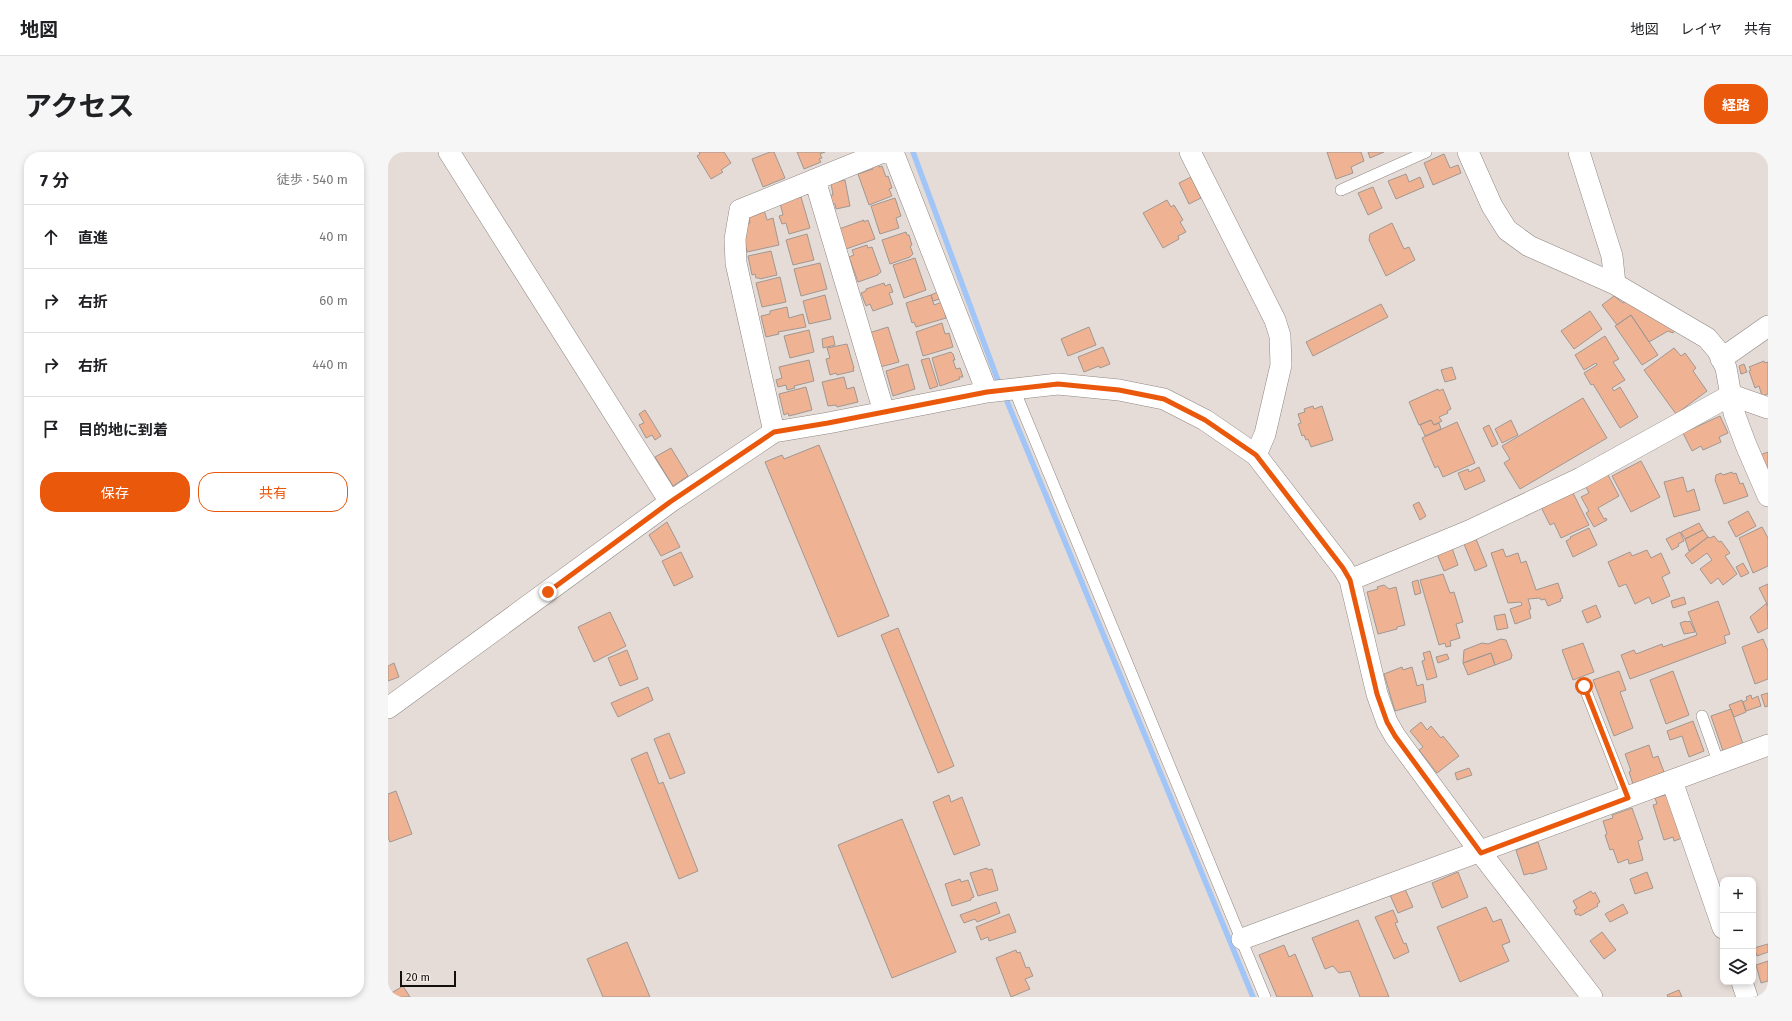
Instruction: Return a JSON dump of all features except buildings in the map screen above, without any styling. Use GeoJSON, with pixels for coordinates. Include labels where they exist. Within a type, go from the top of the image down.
{"type":"FeatureCollection","features":[{"type":"Feature","properties":{"kind":"street"},"geometry":{"type":"LineString","coordinates":[[450,152],[670,502]]}},
{"type":"Feature","properties":{"kind":"street"},"geometry":{"type":"LineString","coordinates":[[774,432],[736,263],[735,239],[740,210],[883,152]]}},
{"type":"Feature","properties":{"kind":"street"},"geometry":{"type":"LineString","coordinates":[[893,152],[987,392]]}},
{"type":"Feature","properties":{"kind":"street"},"geometry":{"type":"LineString","coordinates":[[1190,152],[1275,320],[1280,336],[1281,365],[1265,434],[1256,455]]}},
{"type":"Feature","properties":{"kind":"street"},"geometry":{"type":"LineString","coordinates":[[1468,152],[1492,206],[1507,230],[1529,246],[1615,284],[1707,338],[1718,351],[1726,368],[1734,413],[1768,496]]}},
{"type":"Feature","properties":{"kind":"street"},"geometry":{"type":"LineString","coordinates":[[1579,152],[1612,256],[1615,284]]}},
{"type":"Feature","properties":{"kind":"street"},"geometry":{"type":"LineString","coordinates":[[815,180],[884,412]]}},
{"type":"Feature","properties":{"kind":"street"},"geometry":{"type":"LineString","coordinates":[[1721,359],[1768,326]]}},
{"type":"Feature","properties":{"kind":"street"},"geometry":{"type":"LineString","coordinates":[[388,708],[670,502],[774,432],[987,392],[1058,384],[1119,390],[1164,399],[1205,420],[1256,455],[1343,568],[1350,580],[1377,694],[1387,722],[1395,736],[1481,853],[1592,997]]}},
{"type":"Feature","properties":{"kind":"street"},"geometry":{"type":"LineString","coordinates":[[1350,580],[1469,530],[1568,484],[1652,440],[1731,395],[1768,408]]}},
{"type":"Feature","properties":{"kind":"street"},"geometry":{"type":"LineString","coordinates":[[1242,939],[1481,853],[1768,745]]}},
{"type":"Feature","properties":{"kind":"street"},"geometry":{"type":"LineString","coordinates":[[1672,781],[1720,919]]}},
{"type":"Feature","properties":{"kind":"street"},"geometry":{"type":"LineString","coordinates":[[1743,985],[1747,997]]}},
{"type":"Feature","properties":{"kind":"lane"},"geometry":{"type":"LineString","coordinates":[[1341,190],[1426,152]]}},
{"type":"Feature","properties":{"kind":"lane"},"geometry":{"type":"LineString","coordinates":[[1014,389],[1265,997]]}},
{"type":"Feature","properties":{"kind":"lane"},"geometry":{"type":"LineString","coordinates":[[1584,686],[1628,798]]}},
{"type":"Feature","properties":{"kind":"lane"},"geometry":{"type":"LineString","coordinates":[[1702,716],[1719,764]]}},
{"type":"Feature","properties":{"kind":"waterway"},"geometry":{"type":"LineString","coordinates":[[913,152],[1000,386]]}},
{"type":"Feature","properties":{"kind":"waterway"},"geometry":{"type":"LineString","coordinates":[[1004,394],[1253,997]]}},
{"type":"Feature","properties":{"kind":"route"},"geometry":{"type":"LineString","coordinates":[[548,592],[670,502],[774,432],[987,392],[1058,384],[1119,390],[1164,399],[1205,420],[1256,455],[1343,568],[1350,580],[1377,694],[1387,722],[1395,736],[1481,853],[1628,798],[1584,686]]}}]}
